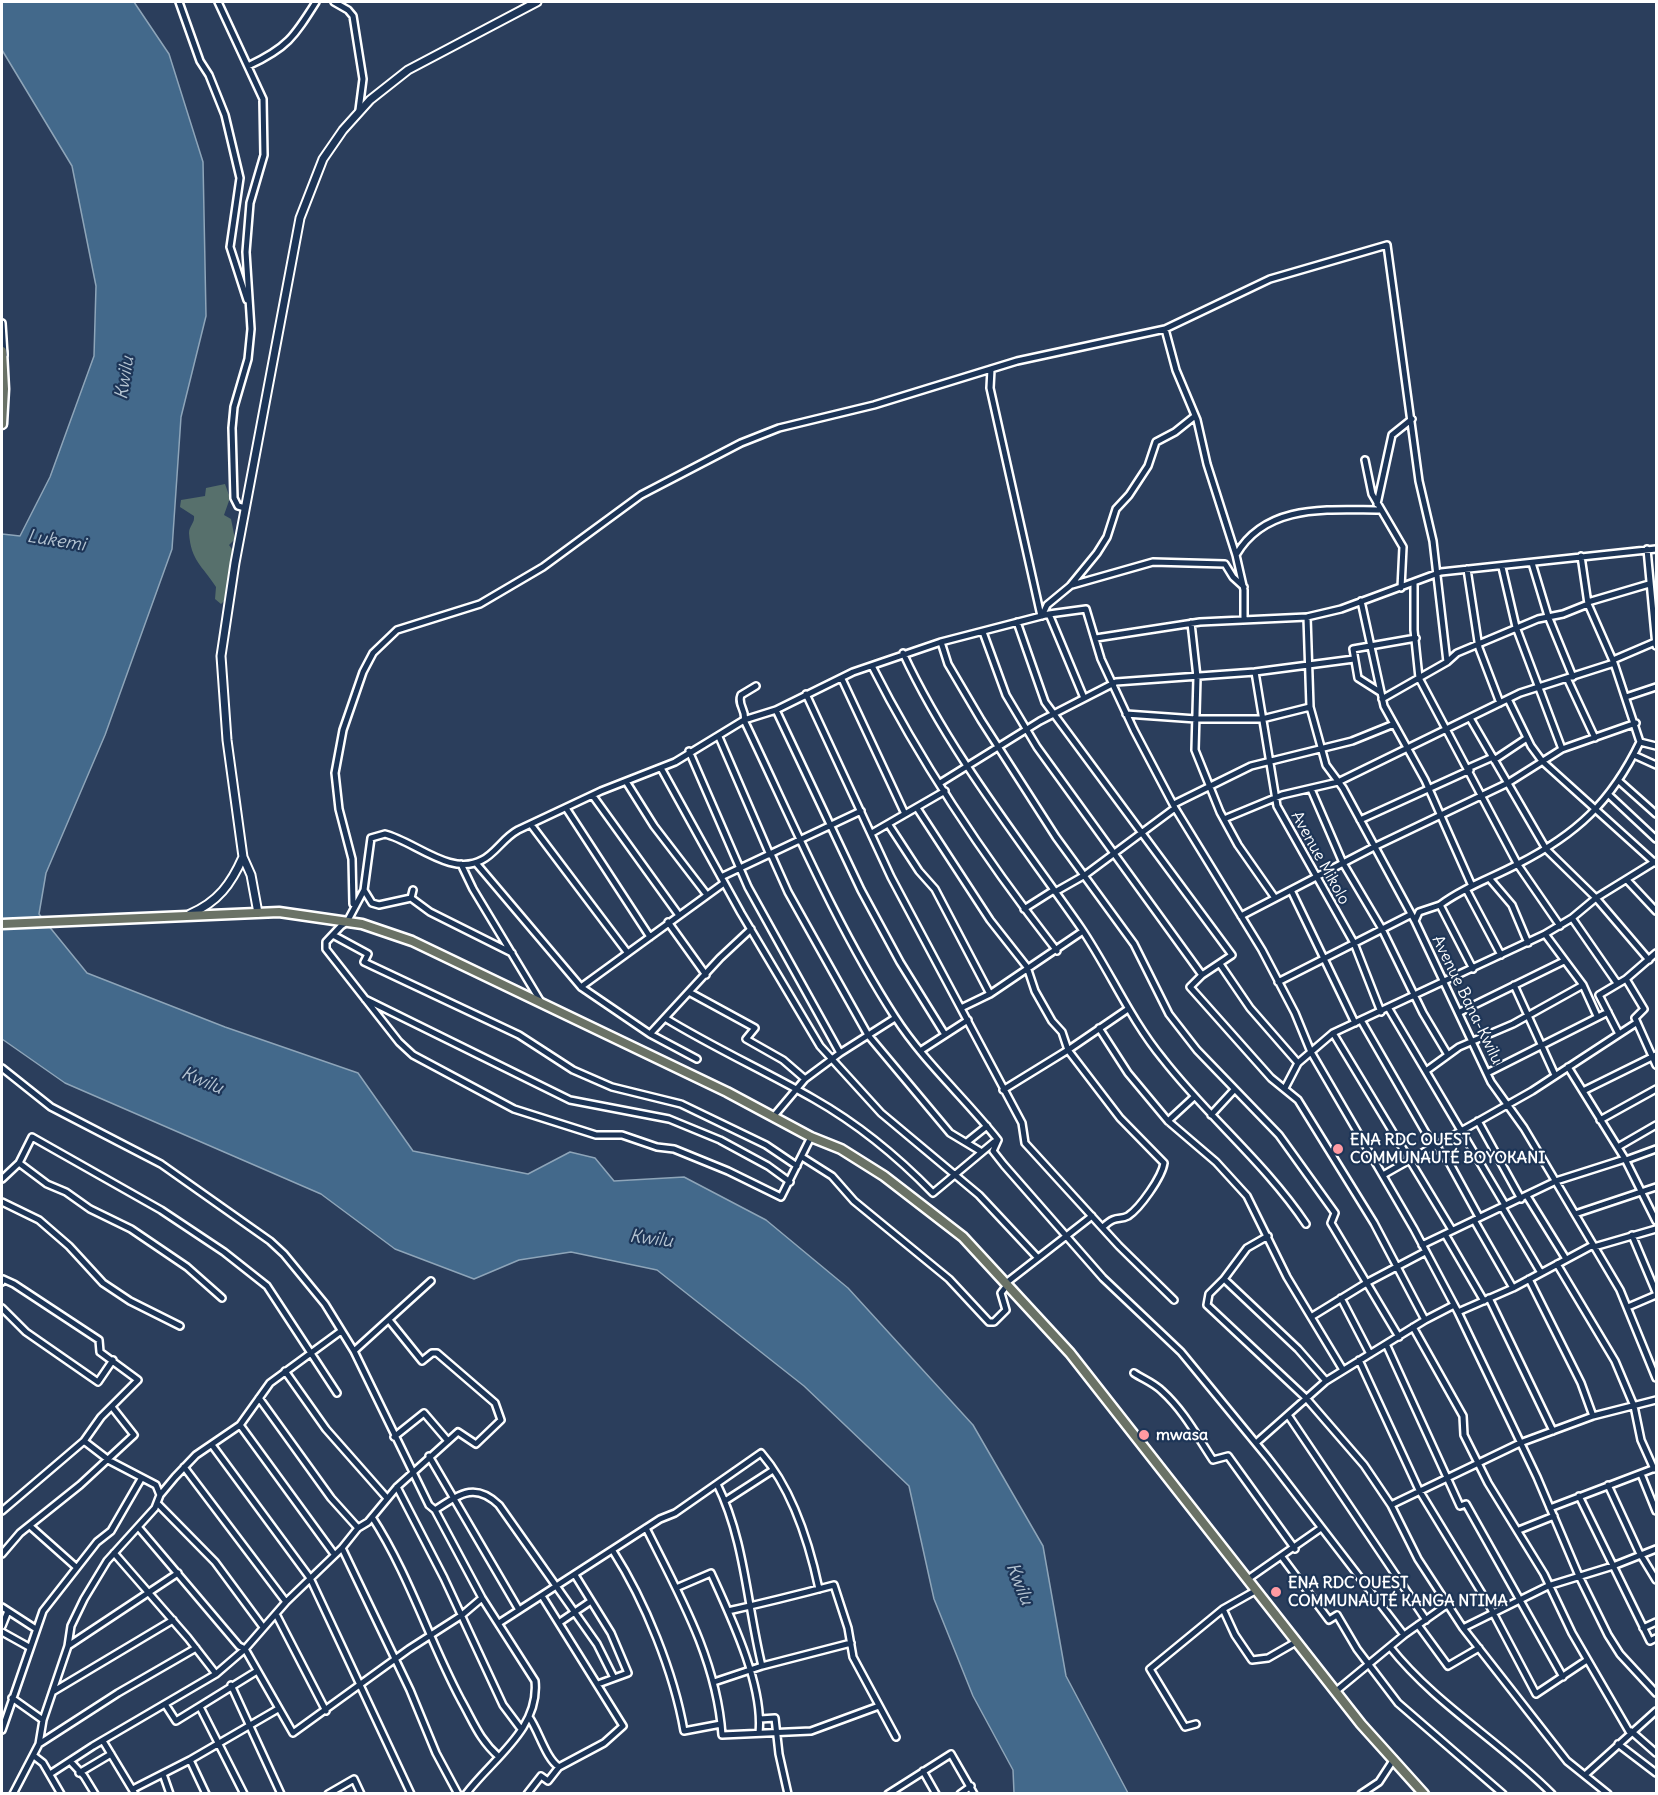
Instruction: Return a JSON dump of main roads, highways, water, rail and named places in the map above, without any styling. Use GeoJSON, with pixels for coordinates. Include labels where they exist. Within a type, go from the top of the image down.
{"type":"FeatureCollection","features":[{"type":"Feature","properties":{"kind":"highway"},"geometry":{"type":"LineString","coordinates":[[2,351],[4,372],[2,423]]}},
{"type":"Feature","properties":{"kind":"highway"},"geometry":{"type":"LineString","coordinates":[[2,924],[258,913],[313,916],[389,932],[412,941],[811,1137],[841,1149],[924,1206],[963,1237],[1007,1283],[1070,1353],[1335,1692],[1424,1794]]}},
{"type":"Feature","properties":{"kind":"main road"},"geometry":{"type":"LineString","coordinates":[[258,913],[251,875],[243,857],[227,740],[221,656],[245,508],[300,218],[323,159],[342,130],[376,94],[408,70],[537,2]]}},
{"type":"Feature","properties":{"kind":"main road"},"geometry":{"type":"LineString","coordinates":[[185,916],[203,909],[220,896],[231,882],[243,857]]}},
{"type":"Feature","properties":{"kind":"water"},"geometry":{"type":"Polygon","coordinates":[[[2,2],[134,2],[169,54],[203,162],[206,316],[181,417],[172,549],[105,735],[46,873],[39,914],[87,973],[225,1027],[358,1073],[413,1151],[528,1174],[570,1152],[595,1158],[614,1181],[684,1177],[766,1220],[848,1288],[973,1425],[1043,1546],[1066,1676],[1128,1793],[1014,1793],[1013,1770],[973,1696],[934,1599],[909,1486],[804,1386],[657,1270],[571,1252],[519,1260],[474,1279],[395,1249],[321,1194],[65,1083],[2,1039],[2,534],[20,536],[50,477],[94,356],[96,286],[72,166],[2,50],[2,2]]]}},
{"type":"Feature","properties":{"kind":"place","name":"ENA RDC OUEST COMMUNAUTÉ BOYOKANI"},"geometry":{"type":"Point","coordinates":[1338,1149]}},
{"type":"Feature","properties":{"kind":"place","name":"mwasa"},"geometry":{"type":"Point","coordinates":[1144,1435]}},
{"type":"Feature","properties":{"kind":"place","name":"ENA RDC OUEST COMMUNAUTÉ KANGA NTIMA"},"geometry":{"type":"Point","coordinates":[1276,1592]}},
{"type":"Feature","properties":{"kind":"water label","name":"Kwilu"},"geometry":{"type":"Point","coordinates":[125,378]}},
{"type":"Feature","properties":{"kind":"water label","name":"Lukemi"},"geometry":{"type":"Point","coordinates":[56,541]}},
{"type":"Feature","properties":{"kind":"water label","name":"Kwilu"},"geometry":{"type":"Point","coordinates":[202,1081]}},
{"type":"Feature","properties":{"kind":"water label","name":"Kwilu"},"geometry":{"type":"Point","coordinates":[651,1239]}},
{"type":"Feature","properties":{"kind":"water label","name":"Kwilu"},"geometry":{"type":"Point","coordinates":[1019,1584]}}]}
